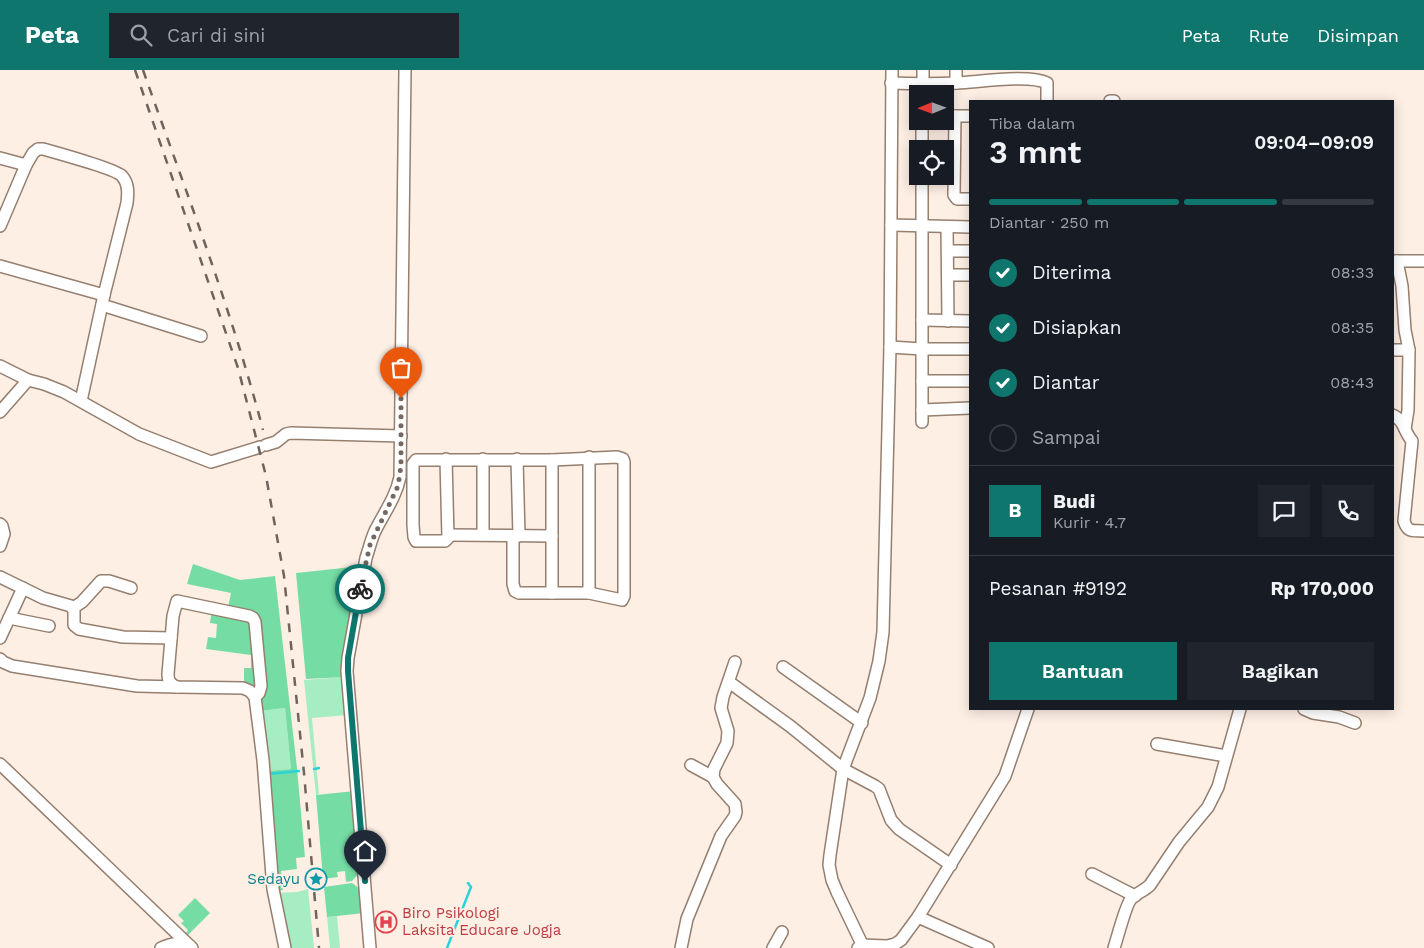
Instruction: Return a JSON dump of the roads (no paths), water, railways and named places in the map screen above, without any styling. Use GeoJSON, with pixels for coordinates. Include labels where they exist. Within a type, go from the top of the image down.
{"type":"FeatureCollection","features":[{"type":"Feature","properties":{"kind":"street"},"geometry":{"type":"LineString","coordinates":[[370,948],[348,658],[366,558],[375,531],[398,486],[401,466],[405,70]]}},
{"type":"Feature","properties":{"kind":"street"},"geometry":{"type":"LineString","coordinates":[[892,70],[890,347],[884,632],[875,682],[862,723],[843,769],[829,865],[837,892],[861,942],[860,947],[895,944],[901,940],[918,917],[1005,776],[1028,710]]}},
{"type":"Feature","properties":{"kind":"street"},"geometry":{"type":"LineString","coordinates":[[923,70],[923,85]]}},
{"type":"Feature","properties":{"kind":"street"},"geometry":{"type":"LineString","coordinates":[[956,70],[956,83]]}},
{"type":"Feature","properties":{"kind":"street"},"geometry":{"type":"LineString","coordinates":[[945,85],[1001,75],[1033,75],[1047,83],[1047,100]]}},
{"type":"Feature","properties":{"kind":"street"},"geometry":{"type":"LineString","coordinates":[[892,84],[909,87]]}},
{"type":"Feature","properties":{"kind":"street"},"geometry":{"type":"LineString","coordinates":[[954,116],[969,116]]}},
{"type":"Feature","properties":{"kind":"street"},"geometry":{"type":"LineString","coordinates":[[951,130],[954,195],[957,199],[969,199]]}},
{"type":"Feature","properties":{"kind":"street"},"geometry":{"type":"LineString","coordinates":[[0,226],[26,165],[33,153],[38,149],[43,148],[122,174],[128,192],[127,203],[81,401]]}},
{"type":"Feature","properties":{"kind":"street"},"geometry":{"type":"LineString","coordinates":[[0,158],[26,165]]}},
{"type":"Feature","properties":{"kind":"street"},"geometry":{"type":"LineString","coordinates":[[922,185],[922,416],[969,408]]}},
{"type":"Feature","properties":{"kind":"street"},"geometry":{"type":"LineString","coordinates":[[891,226],[969,226]]}},
{"type":"Feature","properties":{"kind":"street"},"geometry":{"type":"LineString","coordinates":[[948,227],[948,321]]}},
{"type":"Feature","properties":{"kind":"street"},"geometry":{"type":"LineString","coordinates":[[948,251],[969,251]]}},
{"type":"Feature","properties":{"kind":"street"},"geometry":{"type":"LineString","coordinates":[[1405,429],[1408,410],[1408,350],[1402,286],[1395,261],[1424,261]]}},
{"type":"Feature","properties":{"kind":"street"},"geometry":{"type":"LineString","coordinates":[[0,266],[103,300],[202,336]]}},
{"type":"Feature","properties":{"kind":"street"},"geometry":{"type":"LineString","coordinates":[[948,275],[969,275]]}},
{"type":"Feature","properties":{"kind":"street"},"geometry":{"type":"LineString","coordinates":[[922,320],[969,321]]}},
{"type":"Feature","properties":{"kind":"street"},"geometry":{"type":"LineString","coordinates":[[890,347],[969,349]]}},
{"type":"Feature","properties":{"kind":"street"},"geometry":{"type":"LineString","coordinates":[[1394,350],[1408,350]]}},
{"type":"Feature","properties":{"kind":"street"},"geometry":{"type":"LineString","coordinates":[[0,366],[28,380],[53,387],[139,434],[211,462],[276,442],[286,434],[291,433],[401,436]]}},
{"type":"Feature","properties":{"kind":"street"},"geometry":{"type":"LineString","coordinates":[[0,412],[28,380]]}},
{"type":"Feature","properties":{"kind":"street"},"geometry":{"type":"LineString","coordinates":[[922,381],[969,381]]}},
{"type":"Feature","properties":{"kind":"street"},"geometry":{"type":"LineString","coordinates":[[1394,415],[1399,418],[1405,429],[1418,441],[1404,521],[1410,530],[1424,531]]}},
{"type":"Feature","properties":{"kind":"street"},"geometry":{"type":"LineString","coordinates":[[589,457],[589,593]]}},
{"type":"Feature","properties":{"kind":"street"},"geometry":{"type":"LineString","coordinates":[[446,459],[449,535],[445,541],[419,542],[414,540],[413,464],[420,459],[446,459],[483,459],[517,459],[552,460],[620,457],[624,462],[624,596],[622,600],[589,593],[519,593],[515,591],[513,584],[517,459]]}},
{"type":"Feature","properties":{"kind":"street"},"geometry":{"type":"LineString","coordinates":[[483,459],[483,535]]}},
{"type":"Feature","properties":{"kind":"street"},"geometry":{"type":"LineString","coordinates":[[552,460],[552,593]]}},
{"type":"Feature","properties":{"kind":"street"},"geometry":{"type":"LineString","coordinates":[[398,486],[413,485]]}},
{"type":"Feature","properties":{"kind":"street"},"geometry":{"type":"LineString","coordinates":[[391,501],[413,501]]}},
{"type":"Feature","properties":{"kind":"street"},"geometry":{"type":"LineString","coordinates":[[0,524],[4,534],[0,546]]}},
{"type":"Feature","properties":{"kind":"street"},"geometry":{"type":"LineString","coordinates":[[449,535],[552,536]]}},
{"type":"Feature","properties":{"kind":"street"},"geometry":{"type":"LineString","coordinates":[[0,577],[44,598],[73,608]]}},
{"type":"Feature","properties":{"kind":"street"},"geometry":{"type":"LineString","coordinates":[[73,608],[101,580],[109,580],[131,588]]}},
{"type":"Feature","properties":{"kind":"street"},"geometry":{"type":"LineString","coordinates":[[0,638],[23,588]]}},
{"type":"Feature","properties":{"kind":"street"},"geometry":{"type":"LineString","coordinates":[[177,687],[171,685],[168,681],[173,616],[177,601],[253,618],[255,622],[261,686],[256,697]]}},
{"type":"Feature","properties":{"kind":"street"},"geometry":{"type":"LineString","coordinates":[[73,608],[73,622],[79,629],[123,637],[171,638]]}},
{"type":"Feature","properties":{"kind":"street"},"geometry":{"type":"LineString","coordinates":[[9,618],[49,626]]}},
{"type":"Feature","properties":{"kind":"street"},"geometry":{"type":"LineString","coordinates":[[0,659],[12,666],[137,686],[243,688],[250,691],[256,697],[273,889],[285,948]]}},
{"type":"Feature","properties":{"kind":"street"},"geometry":{"type":"LineString","coordinates":[[713,777],[714,769],[727,743],[728,731],[721,708],[723,697],[733,685],[735,662]]}},
{"type":"Feature","properties":{"kind":"street"},"geometry":{"type":"LineString","coordinates":[[783,667],[862,723]]}},
{"type":"Feature","properties":{"kind":"street"},"geometry":{"type":"LineString","coordinates":[[733,685],[790,726],[843,769],[879,789],[891,820],[899,829],[951,865]]}},
{"type":"Feature","properties":{"kind":"street"},"geometry":{"type":"LineString","coordinates":[[1114,948],[1128,901],[1150,885],[1179,842],[1208,806],[1218,787],[1240,710]]}},
{"type":"Feature","properties":{"kind":"street"},"geometry":{"type":"LineString","coordinates":[[1306,710],[1339,717],[1355,723]]}},
{"type":"Feature","properties":{"kind":"street"},"geometry":{"type":"LineString","coordinates":[[1157,744],[1226,756]]}},
{"type":"Feature","properties":{"kind":"street"},"geometry":{"type":"LineString","coordinates":[[0,764],[192,947]]}},
{"type":"Feature","properties":{"kind":"street"},"geometry":{"type":"LineString","coordinates":[[681,948],[687,919],[721,836],[736,812],[735,804],[713,777],[691,765]]}},
{"type":"Feature","properties":{"kind":"street"},"geometry":{"type":"LineString","coordinates":[[1092,874],[1134,896]]}},
{"type":"Feature","properties":{"kind":"street"},"geometry":{"type":"LineString","coordinates":[[918,917],[988,948]]}},
{"type":"Feature","properties":{"kind":"street"},"geometry":{"type":"LineString","coordinates":[[160,948],[170,936],[170,926]]}},
{"type":"Feature","properties":{"kind":"street"},"geometry":{"type":"LineString","coordinates":[[773,948],[782,932]]}},
{"type":"Feature","properties":{"kind":"street"},"geometry":{"type":"LineString","coordinates":[[160,948],[175,943],[192,947]]}},
{"type":"Feature","properties":{"kind":"waterway"},"geometry":{"type":"LineString","coordinates":[[314,769],[319,768]]}},
{"type":"Feature","properties":{"kind":"waterway"},"geometry":{"type":"LineString","coordinates":[[268,774],[299,771]]}},
{"type":"Feature","properties":{"kind":"waterway"},"geometry":{"type":"LineString","coordinates":[[447,948],[471,887],[468,883]]}},
{"type":"Feature","properties":{"kind":"railway"},"geometry":{"type":"LineString","coordinates":[[135,70],[238,368],[266,476],[284,576],[319,948]]}},
{"type":"Feature","properties":{"kind":"railway"},"geometry":{"type":"LineString","coordinates":[[143,70],[222,294],[263,430]]}},
{"type":"Feature","properties":{"kind":"place","name":"Sedayu"},"geometry":{"type":"Point","coordinates":[316,879]}},
{"type":"Feature","properties":{"kind":"place","name":"Biro Psikologi Laksita Educare Jogja"},"geometry":{"type":"Point","coordinates":[386,922]}}]}
